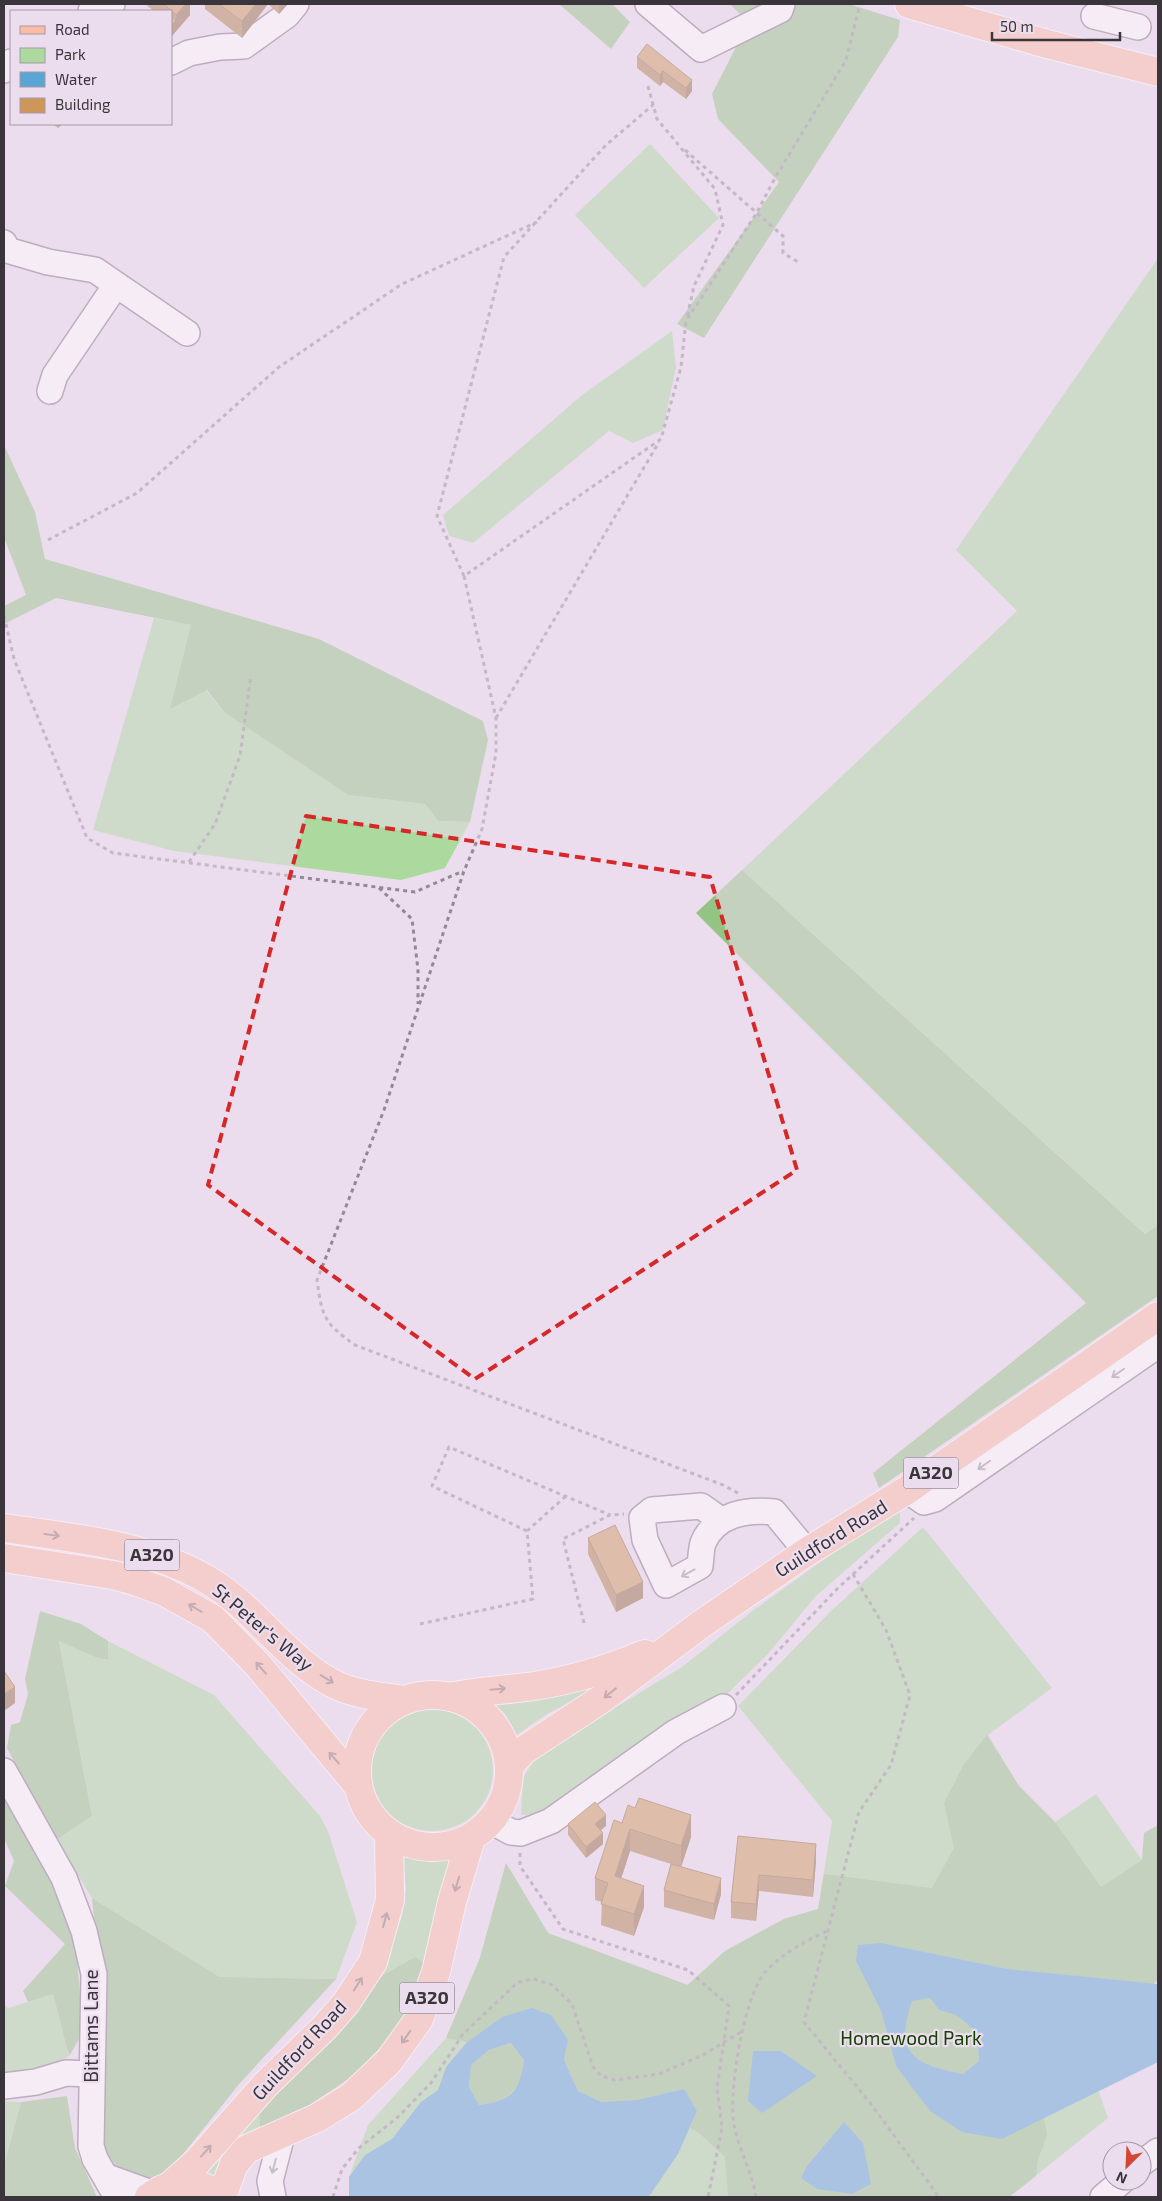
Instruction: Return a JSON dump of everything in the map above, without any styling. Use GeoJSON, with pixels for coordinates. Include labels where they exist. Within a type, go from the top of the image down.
{"type":"FeatureCollection","features":[{"type":"Feature","properties":{"kind":"main road"},"geometry":{"type":"LineString","coordinates":[[909,4],[1047,44],[1158,72]]}},
{"type":"Feature","properties":{"kind":"main road","name":"Guildford Road"},"geometry":{"type":"LineString","coordinates":[[509,1766],[524,1750],[600,1700],[676,1642],[805,1553],[916,1496],[1158,1316]]}},
{"type":"Feature","properties":{"kind":"main road","name":"St Peter's Way"},"geometry":{"type":"LineString","coordinates":[[4,1528],[132,1549],[164,1559],[195,1573],[225,1592],[275,1638],[323,1677],[350,1690],[406,1700]]}},
{"type":"Feature","properties":{"kind":"main road","name":"St Peter's Way"},"geometry":{"type":"LineString","coordinates":[[4,1558],[113,1575],[165,1592],[200,1610],[213,1619],[256,1664],[355,1782]]}},
{"type":"Feature","properties":{"kind":"main road","name":"Guildford Road"},"geometry":{"type":"LineString","coordinates":[[450,1697],[483,1690],[534,1686],[602,1672],[676,1642]]}},
{"type":"Feature","properties":{"kind":"main road","name":"A320"},"geometry":{"type":"LineString","coordinates":[[158,2192],[194,2184],[210,2189],[221,2197],[234,2164],[248,2149],[316,2118],[351,2097],[389,2061],[419,2019],[436,1972],[452,1902],[481,1829],[503,1803],[508,1790],[509,1766],[505,1746],[490,1720],[464,1702],[450,1697],[420,1696],[390,1708],[376,1720],[366,1736],[359,1753],[355,1782],[370,1814],[389,1833],[404,1842],[421,1846],[438,1847],[455,1844],[481,1829]]}},
{"type":"Feature","properties":{"kind":"main road","name":"Guildford Road"},"geometry":{"type":"LineString","coordinates":[[158,2192],[196,2162],[266,2084],[324,2028],[346,2003],[372,1962],[390,1900],[389,1833]]}},
{"type":"Feature","properties":{"kind":"street"},"geometry":{"type":"LineString","coordinates":[[94,10],[112,4]]}},
{"type":"Feature","properties":{"kind":"street"},"geometry":{"type":"LineString","coordinates":[[172,62],[189,53],[220,47],[244,46],[287,15],[296,4]]}},
{"type":"Feature","properties":{"kind":"street"},"geometry":{"type":"LineString","coordinates":[[648,4],[702,48],[780,10],[782,4]]}},
{"type":"Feature","properties":{"kind":"street"},"geometry":{"type":"LineString","coordinates":[[4,243],[7,250],[48,262],[95,270],[187,333]]}},
{"type":"Feature","properties":{"kind":"street"},"geometry":{"type":"LineString","coordinates":[[50,391],[55,375],[116,285]]}},
{"type":"Feature","properties":{"kind":"street","name":"Guildford Road"},"geometry":{"type":"LineString","coordinates":[[916,1496],[935,1499],[1158,1345]]}},
{"type":"Feature","properties":{"kind":"street"},"geometry":{"type":"LineString","coordinates":[[721,1520],[700,1506],[652,1510],[642,1518],[645,1540],[666,1585],[700,1566],[703,1543],[721,1520],[752,1510],[774,1512],[798,1541],[805,1553]]}},
{"type":"Feature","properties":{"kind":"street"},"geometry":{"type":"LineString","coordinates":[[481,1829],[521,1833],[551,1821],[676,1732],[723,1707]]}},
{"type":"Feature","properties":{"kind":"street","name":"Bittams Lane"},"geometry":{"type":"LineString","coordinates":[[4,1771],[64,1878],[84,1931],[94,1974],[86,2074],[91,2146],[95,2159],[112,2187],[158,2192]]}},
{"type":"Feature","properties":{"kind":"street"},"geometry":{"type":"LineString","coordinates":[[4,2086],[36,2082],[66,2073],[86,2074]]}},
{"type":"Feature","properties":{"kind":"street"},"geometry":{"type":"LineString","coordinates":[[272,2197],[270,2181],[282,2134]]}},
{"type":"Feature","properties":{"kind":"path"},"geometry":{"type":"LineString","coordinates":[[686,321],[756,214],[775,178],[846,60],[860,4]]}},
{"type":"Feature","properties":{"kind":"path"},"geometry":{"type":"LineString","coordinates":[[496,718],[661,439],[681,366],[686,321],[694,286],[723,225],[715,189],[657,119],[648,86]]}},
{"type":"Feature","properties":{"kind":"path"},"geometry":{"type":"LineString","coordinates":[[653,105],[606,145],[504,257],[436,516],[464,576],[496,718],[496,753],[482,829],[464,871],[384,1110],[318,1280],[321,1309],[332,1329],[355,1345],[723,1485],[740,1494]]}},
{"type":"Feature","properties":{"kind":"path"},"geometry":{"type":"LineString","coordinates":[[677,142],[783,236],[783,253],[798,262]]}},
{"type":"Feature","properties":{"kind":"path"},"geometry":{"type":"LineString","coordinates":[[48,540],[137,493],[279,367],[402,284],[537,222]]}},
{"type":"Feature","properties":{"kind":"path"},"geometry":{"type":"LineString","coordinates":[[464,576],[661,439]]}},
{"type":"Feature","properties":{"kind":"path"},"geometry":{"type":"LineString","coordinates":[[4,616],[14,659],[87,838],[113,852],[415,892],[464,871]]}},
{"type":"Feature","properties":{"kind":"path"},"geometry":{"type":"LineString","coordinates":[[189,862],[215,824],[240,756],[252,675]]}},
{"type":"Feature","properties":{"kind":"path"},"geometry":{"type":"LineString","coordinates":[[379,887],[412,919],[418,970],[418,1009]]}},
{"type":"Feature","properties":{"kind":"path"},"geometry":{"type":"LineString","coordinates":[[527,1531],[432,1486],[449,1447],[610,1515]]}},
{"type":"Feature","properties":{"kind":"path"},"geometry":{"type":"LineString","coordinates":[[527,1531],[566,1496]]}},
{"type":"Feature","properties":{"kind":"path","name":"Guildford Road"},"geometry":{"type":"LineString","coordinates":[[723,1707],[852,1574],[912,1522],[916,1496]]}},
{"type":"Feature","properties":{"kind":"path"},"geometry":{"type":"LineString","coordinates":[[584,1623],[563,1539],[610,1515],[652,1510]]}},
{"type":"Feature","properties":{"kind":"path"},"geometry":{"type":"LineString","coordinates":[[420,1624],[533,1599],[527,1531]]}},
{"type":"Feature","properties":{"kind":"path"},"geometry":{"type":"LineString","coordinates":[[852,1574],[886,1630],[910,1695],[891,1765],[859,1812],[804,2022],[871,2104],[939,2197]]}},
{"type":"Feature","properties":{"kind":"path"},"geometry":{"type":"LineString","coordinates":[[521,1833],[520,1866],[563,1929],[688,1970],[729,2006],[717,2088],[722,2128],[708,2197]]}},
{"type":"Feature","properties":{"kind":"path"},"geometry":{"type":"LineString","coordinates":[[756,2197],[754,2183],[734,2125],[732,2090],[744,2030],[754,1994],[765,1972],[793,1948],[829,1930]]}},
{"type":"Feature","properties":{"kind":"path"},"geometry":{"type":"LineString","coordinates":[[333,2197],[342,2168],[359,2148],[398,2117],[431,2084],[463,2034],[518,1982],[534,1980],[552,1985],[572,2004],[593,2066],[601,2076],[614,2080],[659,2074],[703,2055],[744,2030]]}},
{"type":"Feature","properties":{"kind":"highlighted area"},"geometry":{"type":"Polygon","coordinates":[[[306,816],[710,877],[797,1170],[475,1379],[208,1185],[306,816]]]}},
{"type":"Feature","properties":{"kind":"green space"},"geometry":{"type":"Polygon","coordinates":[[[559,4],[612,4],[630,22],[611,49],[559,4]]]}},
{"type":"Feature","properties":{"kind":"green space"},"geometry":{"type":"Polygon","coordinates":[[[730,4],[849,4],[900,20],[898,37],[704,338],[677,324],[779,182],[718,119],[712,94],[737,45],[743,17],[730,4]]]}},
{"type":"Feature","properties":{"kind":"green space"},"geometry":{"type":"Polygon","coordinates":[[[650,144],[719,218],[644,288],[575,215],[650,144]]]}},
{"type":"Feature","properties":{"kind":"green space"},"geometry":{"type":"Polygon","coordinates":[[[1158,258],[1158,1225],[1145,1234],[742,870],[1017,611],[956,550],[1158,258]]]}},
{"type":"Feature","properties":{"kind":"green space"},"geometry":{"type":"Polygon","coordinates":[[[672,331],[676,367],[663,430],[633,443],[609,431],[473,543],[449,536],[443,515],[582,395],[672,331]]]}},
{"type":"Feature","properties":{"kind":"green space"},"geometry":{"type":"Polygon","coordinates":[[[4,445],[35,512],[45,559],[319,639],[483,721],[488,740],[470,822],[438,821],[425,804],[348,795],[225,713],[207,690],[170,709],[191,625],[56,598],[4,624],[4,606],[26,595],[4,537],[4,445]]]}},
{"type":"Feature","properties":{"kind":"green space"},"geometry":{"type":"Polygon","coordinates":[[[154,618],[192,625],[206,690],[225,713],[348,795],[425,804],[438,821],[470,822],[445,868],[401,880],[174,851],[93,830],[154,618]]]}},
{"type":"Feature","properties":{"kind":"green space"},"geometry":{"type":"Polygon","coordinates":[[[742,870],[1145,1234],[1158,1225],[1158,1296],[879,1488],[873,1473],[1086,1303],[696,913],[742,870]]]}},
{"type":"Feature","properties":{"kind":"green space"},"geometry":{"type":"Polygon","coordinates":[[[900,1505],[900,1523],[816,1596],[768,1654],[726,1695],[668,1727],[540,1814],[521,1815],[523,1778],[537,1755],[682,1667],[751,1612],[900,1505]]]}},
{"type":"Feature","properties":{"kind":"green space","name":"Homewood Park"},"geometry":{"type":"Polygon","coordinates":[[[923,1527],[1052,1688],[988,1735],[1019,1786],[1055,1822],[1096,1794],[1142,1860],[1158,1980],[1153,1984],[1058,1975],[1108,2118],[1009,2197],[350,2197],[349,2177],[368,2125],[446,2038],[480,1958],[506,1863],[548,1933],[687,1985],[725,1951],[784,1919],[818,1909],[832,1821],[738,1706],[832,1610],[923,1527]]]}},
{"type":"Feature","properties":{"kind":"green space"},"geometry":{"type":"Polygon","coordinates":[[[40,1611],[81,1624],[108,1641],[108,1660],[95,1657],[59,1641],[92,1816],[56,1840],[7,1748],[11,1725],[20,1722],[28,1694],[25,1679],[40,1611]]]}},
{"type":"Feature","properties":{"kind":"green space"},"geometry":{"type":"Polygon","coordinates":[[[59,1640],[95,1657],[107,1660],[108,1641],[214,1695],[320,1816],[328,1831],[357,1922],[336,1979],[220,1977],[92,1898],[56,1840],[92,1816],[59,1640]]]}},
{"type":"Feature","properties":{"kind":"green space"},"geometry":{"type":"Polygon","coordinates":[[[594,1682],[601,1686],[547,1714],[515,1736],[506,1715],[489,1700],[594,1682]]]}},
{"type":"Feature","properties":{"kind":"green space"},"geometry":{"type":"Polygon","coordinates":[[[432,1709],[456,1713],[475,1727],[489,1746],[493,1770],[489,1794],[475,1813],[456,1827],[432,1831],[408,1827],[389,1813],[375,1794],[371,1770],[375,1746],[389,1727],[408,1713],[432,1709]]]}},
{"type":"Feature","properties":{"kind":"green space"},"geometry":{"type":"Polygon","coordinates":[[[987,1735],[1019,1786],[1055,1822],[1101,1887],[1142,1860],[1144,1833],[1158,1825],[1158,1980],[1153,1984],[1008,1969],[881,1943],[856,1961],[881,2011],[896,2066],[1001,2139],[1044,2117],[1047,2135],[1038,2160],[1036,2176],[1009,2197],[728,2197],[725,2157],[699,2133],[690,2128],[697,2111],[684,2089],[636,2100],[602,2102],[578,2091],[564,2060],[568,2040],[502,2017],[467,2042],[446,2038],[480,1958],[506,1863],[548,1933],[688,1985],[725,1951],[784,1919],[818,1909],[824,1874],[932,1888],[954,1848],[944,1803],[964,1764],[987,1735]],[[753,2051],[817,2076],[781,2051],[753,2051]]]}},
{"type":"Feature","properties":{"kind":"green space"},"geometry":{"type":"Polygon","coordinates":[[[4,1789],[30,1832],[75,1933],[83,2032],[70,2055],[53,1994],[28,2002],[23,1991],[65,1944],[5,1886],[14,1861],[4,1838],[4,1789]]]}},
{"type":"Feature","properties":{"kind":"green space"},"geometry":{"type":"Polygon","coordinates":[[[402,1850],[448,1854],[458,1851],[426,1964],[382,1976],[402,1916],[406,1888],[402,1850]]]}},
{"type":"Feature","properties":{"kind":"green space"},"geometry":{"type":"Polygon","coordinates":[[[92,1898],[220,1977],[336,1979],[240,2083],[184,2153],[163,2175],[143,2182],[122,2173],[107,2154],[95,2122],[102,1999],[92,1898]]]}},
{"type":"Feature","properties":{"kind":"green space"},"geometry":{"type":"Polygon","coordinates":[[[415,1957],[426,1964],[416,1999],[395,2032],[353,2076],[296,2114],[260,2128],[259,2109],[293,2077],[382,1976],[415,1957]]]}},
{"type":"Feature","properties":{"kind":"green space"},"geometry":{"type":"Polygon","coordinates":[[[53,1994],[70,2055],[49,2067],[4,2079],[4,2005],[8,2008],[53,1994]]]}},
{"type":"Feature","properties":{"kind":"green space"},"geometry":{"type":"Polygon","coordinates":[[[930,1998],[939,2010],[956,2015],[977,2032],[979,2061],[963,2074],[932,2066],[921,2061],[912,2054],[907,2045],[905,2033],[912,2000],[930,1998]]]}},
{"type":"Feature","properties":{"kind":"green space"},"geometry":{"type":"Polygon","coordinates":[[[512,2043],[524,2060],[521,2082],[502,2102],[479,2105],[469,2087],[471,2065],[489,2050],[512,2043]]]}},
{"type":"Feature","properties":{"kind":"green space"},"geometry":{"type":"Polygon","coordinates":[[[67,2096],[75,2148],[97,2197],[4,2197],[4,2165],[21,2102],[67,2096]]]}},
{"type":"Feature","properties":{"kind":"green space"},"geometry":{"type":"Polygon","coordinates":[[[4,2101],[21,2102],[4,2165],[4,2101]]]}},
{"type":"Feature","properties":{"kind":"green space"},"geometry":{"type":"Polygon","coordinates":[[[259,2109],[260,2128],[220,2163],[213,2179],[201,2172],[259,2109]]]}},
{"type":"Feature","properties":{"kind":"water"},"geometry":{"type":"Polygon","coordinates":[[[881,1943],[1008,1969],[1158,1984],[1158,2062],[1002,2139],[962,2132],[930,2111],[896,2066],[881,2011],[856,1961],[858,1945],[881,1943]],[[930,1998],[912,2001],[905,2034],[907,2045],[912,2054],[921,2061],[932,2066],[963,2074],[979,2061],[977,2032],[956,2015],[939,2010],[930,1998]]]}},
{"type":"Feature","properties":{"kind":"water"},"geometry":{"type":"Polygon","coordinates":[[[532,2008],[551,2015],[568,2040],[564,2060],[578,2091],[602,2102],[636,2100],[684,2089],[697,2111],[678,2154],[650,2195],[646,2197],[349,2197],[349,2177],[365,2155],[392,2139],[421,2102],[438,2090],[446,2067],[467,2042],[502,2017],[532,2008]],[[511,2043],[489,2050],[471,2065],[469,2087],[479,2105],[499,2101],[512,2093],[520,2080],[524,2060],[511,2043]]]}},
{"type":"Feature","properties":{"kind":"water"},"geometry":{"type":"Polygon","coordinates":[[[753,2051],[781,2051],[817,2076],[762,2113],[748,2101],[753,2051]]]}},
{"type":"Feature","properties":{"kind":"water"},"geometry":{"type":"Polygon","coordinates":[[[844,2122],[863,2143],[871,2184],[852,2194],[817,2189],[801,2178],[807,2166],[844,2122]]]}},
{"type":"Feature","properties":{"kind":"building"},"geometry":{"type":"Polygon","coordinates":[[[164,4],[186,4],[176,15],[164,4]]]}},
{"type":"Feature","properties":{"kind":"building"},"geometry":{"type":"Polygon","coordinates":[[[219,4],[256,4],[242,21],[219,4]]]}},
{"type":"Feature","properties":{"kind":"building"},"geometry":{"type":"Polygon","coordinates":[[[172,17],[176,20],[172,25],[172,17]]]}},
{"type":"Feature","properties":{"kind":"building"},"geometry":{"type":"Polygon","coordinates":[[[647,44],[692,80],[686,88],[663,71],[660,75],[637,57],[647,44]]]}},
{"type":"Feature","properties":{"kind":"building"},"geometry":{"type":"Polygon","coordinates":[[[615,1525],[643,1582],[616,1595],[588,1538],[615,1525]]]}},
{"type":"Feature","properties":{"kind":"building"},"geometry":{"type":"Polygon","coordinates":[[[4,1671],[15,1687],[4,1694],[4,1671]]]}},
{"type":"Feature","properties":{"kind":"building"},"geometry":{"type":"Polygon","coordinates":[[[639,1798],[691,1815],[681,1846],[630,1829],[615,1876],[644,1886],[634,1914],[601,1904],[608,1883],[595,1878],[614,1820],[622,1823],[628,1805],[635,1808],[639,1798]]]}},
{"type":"Feature","properties":{"kind":"building"},"geometry":{"type":"Polygon","coordinates":[[[595,1802],[606,1815],[595,1824],[603,1833],[586,1847],[568,1824],[595,1802]]]}},
{"type":"Feature","properties":{"kind":"building"},"geometry":{"type":"Polygon","coordinates":[[[738,1836],[816,1844],[813,1880],[759,1875],[756,1904],[731,1902],[738,1836]]]}},
{"type":"Feature","properties":{"kind":"building"},"geometry":{"type":"Polygon","coordinates":[[[671,1864],[721,1878],[714,1904],[664,1890],[671,1864]]]}}]}
